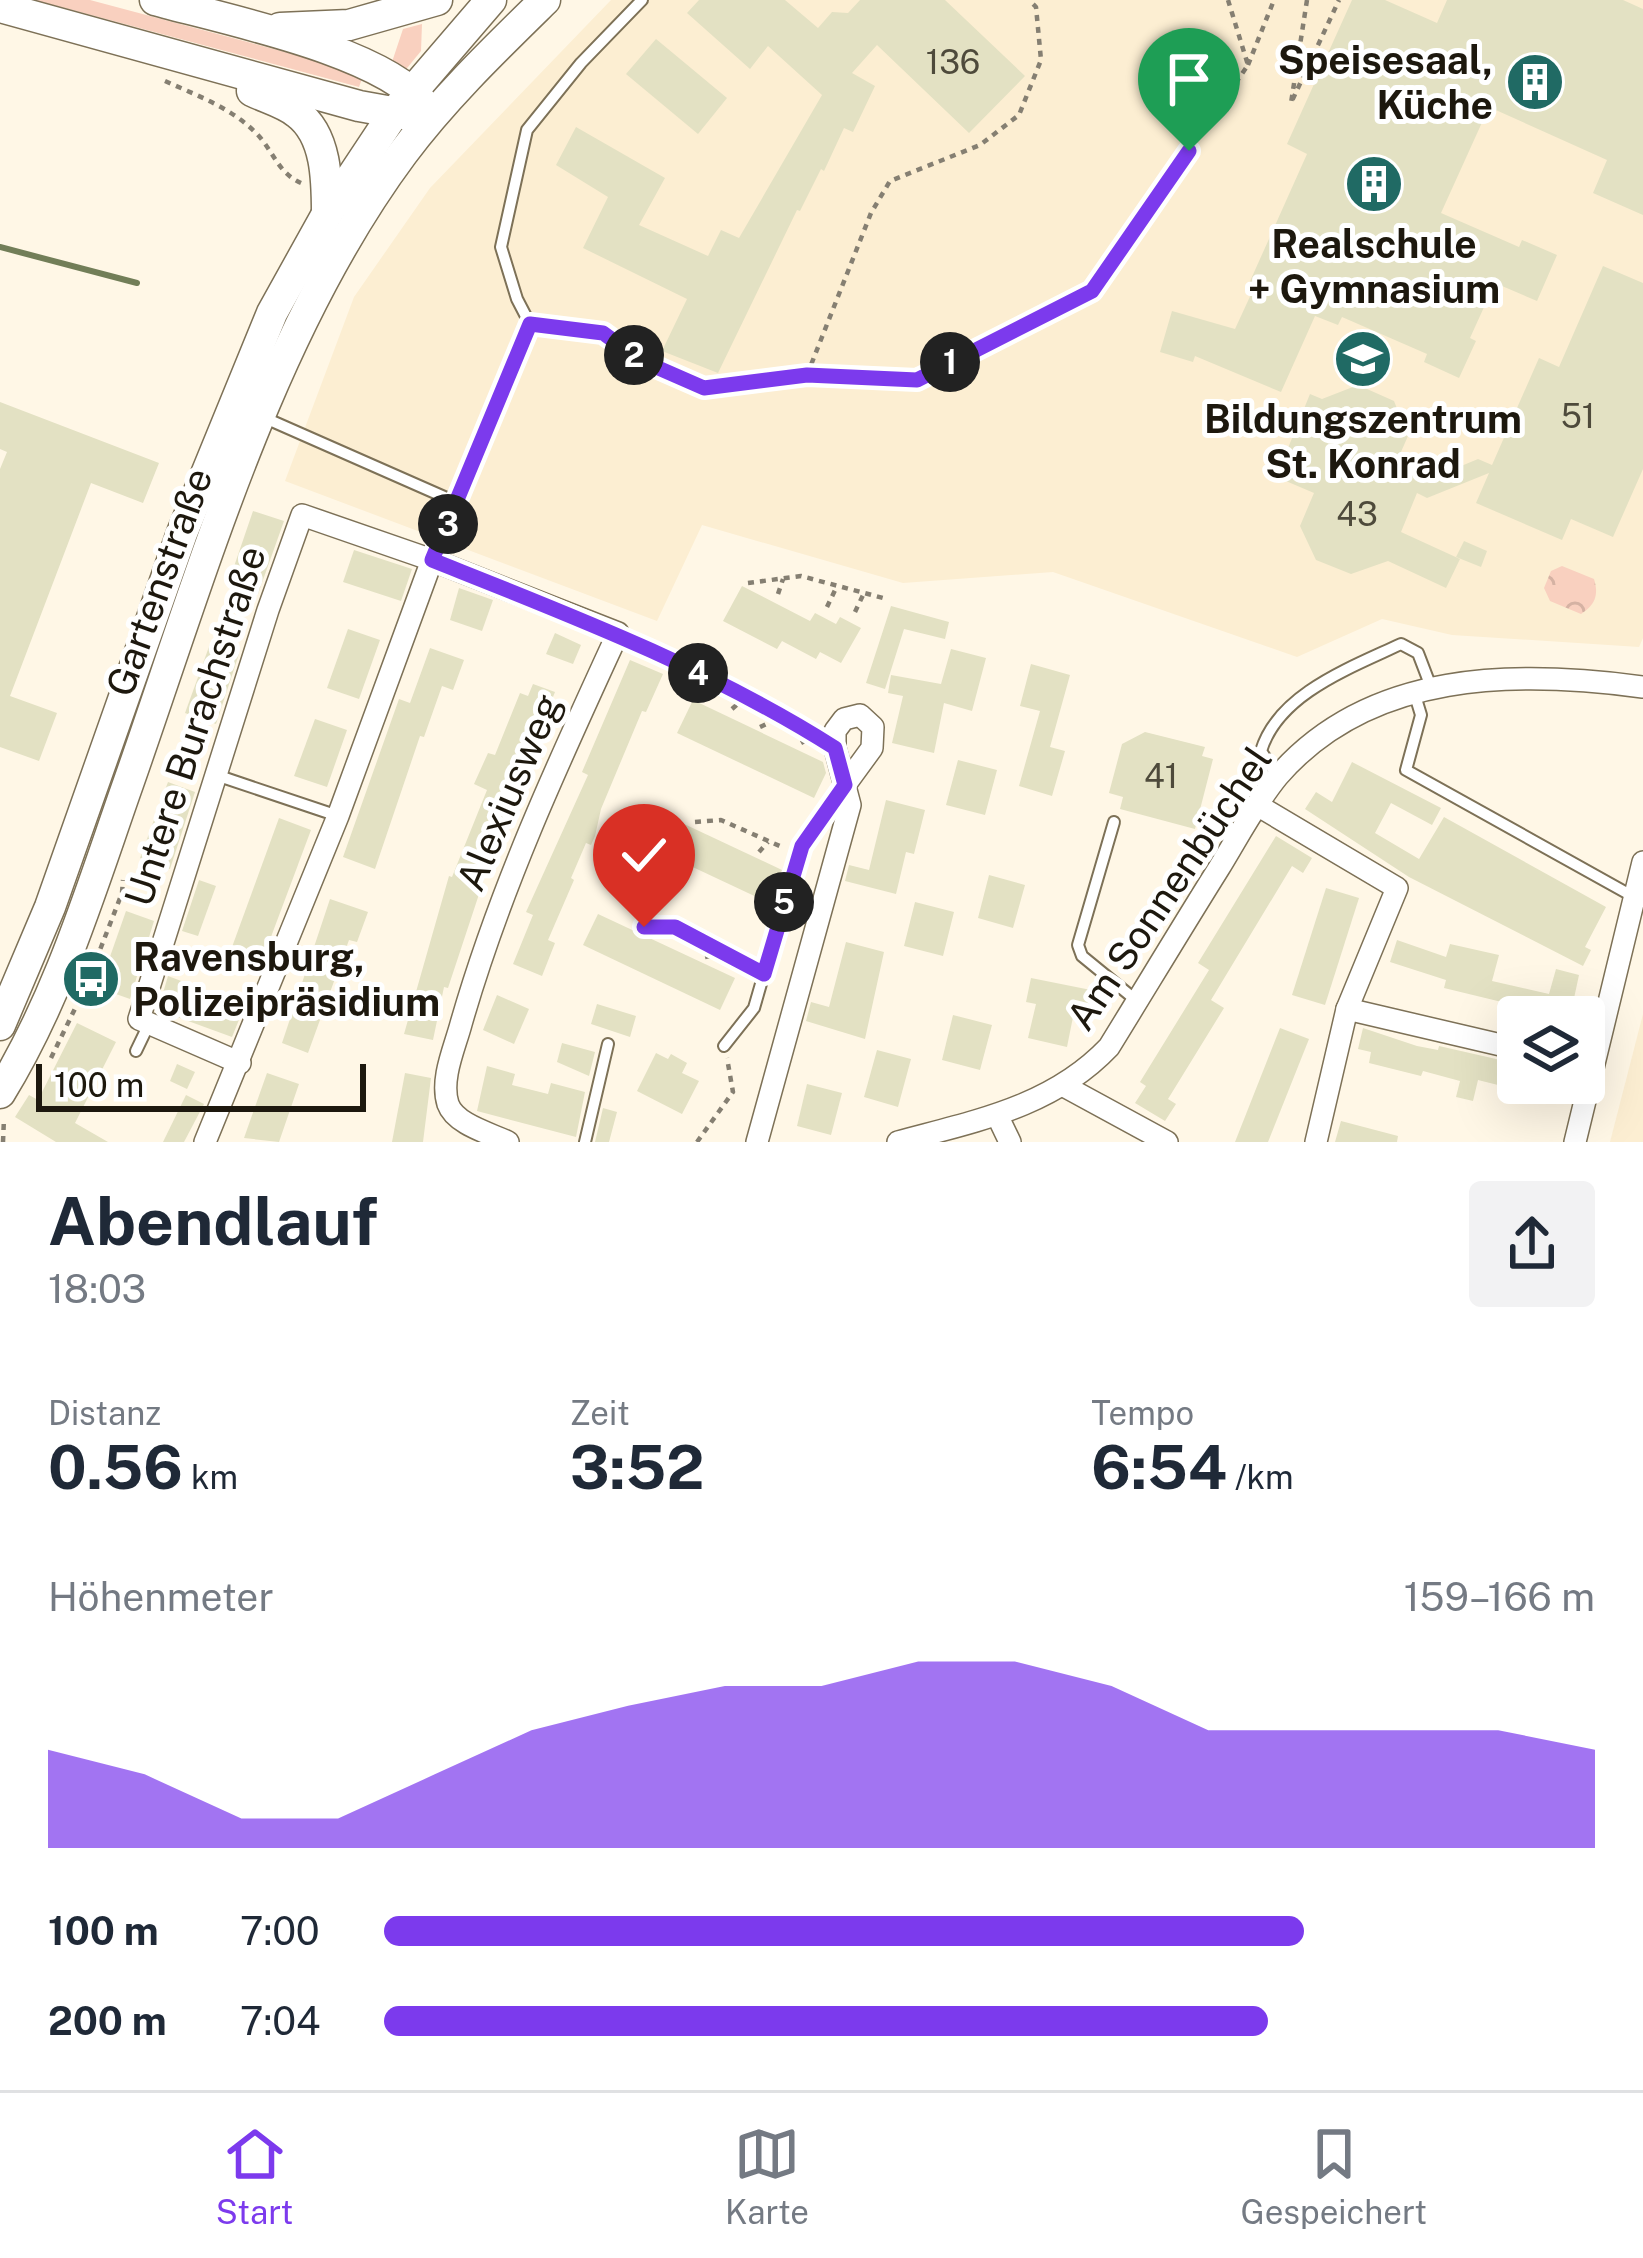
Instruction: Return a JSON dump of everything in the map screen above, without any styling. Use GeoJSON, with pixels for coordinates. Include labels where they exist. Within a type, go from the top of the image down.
{"type":"FeatureCollection","features":[{"type":"Feature","properties":{"kind":"main road"},"geometry":{"type":"LineString","coordinates":[[155,0],[262,29],[383,71],[404,102]]}},
{"type":"Feature","properties":{"kind":"main road"},"geometry":{"type":"LineString","coordinates":[[262,29],[349,25],[436,0]]}},
{"type":"Feature","properties":{"kind":"main road","name":"Gartenstraße"},"geometry":{"type":"LineString","coordinates":[[0,1025],[29,963],[228,413],[318,195],[491,0]]}},
{"type":"Feature","properties":{"kind":"main road","name":"Gartenstraße"},"geometry":{"type":"LineString","coordinates":[[6,1099],[64,966],[261,417],[301,325],[403,153],[545,0]]}},
{"type":"Feature","properties":{"kind":"main road"},"geometry":{"type":"LineString","coordinates":[[0,7],[182,57],[404,102],[433,118]]}},
{"type":"Feature","properties":{"kind":"main road"},"geometry":{"type":"LineString","coordinates":[[182,57],[298,113],[313,131],[321,153],[318,195]]}},
{"type":"Feature","properties":{"kind":"street","name":"Untere Burachstraße"},"geometry":{"type":"LineString","coordinates":[[149,1024],[139,1019],[302,515],[432,560]]}},
{"type":"Feature","properties":{"kind":"street"},"geometry":{"type":"LineString","coordinates":[[205,1142],[338,816],[432,560],[618,633]]}},
{"type":"Feature","properties":{"kind":"street","name":"Alexiusweg"},"geometry":{"type":"LineString","coordinates":[[508,1142],[449,1109],[445,1091],[449,1065],[531,822],[618,633]]}},
{"type":"Feature","properties":{"kind":"street","name":"Am Sonnenbüchel"},"geometry":{"type":"LineString","coordinates":[[898,1142],[998,1115],[1088,1070],[1109,1047],[1257,805],[1278,777],[1334,730],[1422,689],[1516,679],[1643,687]]}},
{"type":"Feature","properties":{"kind":"street"},"geometry":{"type":"LineString","coordinates":[[757,1142],[850,806],[845,785]]}},
{"type":"Feature","properties":{"kind":"street"},"geometry":{"type":"LineString","coordinates":[[1257,805],[1397,888],[1347,1009],[1316,1142]]}},
{"type":"Feature","properties":{"kind":"street"},"geometry":{"type":"LineString","coordinates":[[1605,1003],[1643,862]]}},
{"type":"Feature","properties":{"kind":"street"},"geometry":{"type":"LineString","coordinates":[[1347,1009],[1497,1044]]}},
{"type":"Feature","properties":{"kind":"street"},"geometry":{"type":"LineString","coordinates":[[149,1024],[240,1063]]}},
{"type":"Feature","properties":{"kind":"street"},"geometry":{"type":"LineString","coordinates":[[1064,1086],[1167,1142]]}},
{"type":"Feature","properties":{"kind":"street"},"geometry":{"type":"LineString","coordinates":[[1575,1142],[1581,1104]]}},
{"type":"Feature","properties":{"kind":"street"},"geometry":{"type":"LineString","coordinates":[[998,1115],[1010,1142]]}},
{"type":"Feature","properties":{"kind":"lane"},"geometry":{"type":"LineString","coordinates":[[432,560],[530,324],[501,247],[527,130],[581,63],[642,0]]}},
{"type":"Feature","properties":{"kind":"lane"},"geometry":{"type":"LineString","coordinates":[[261,417],[458,503]]}},
{"type":"Feature","properties":{"kind":"lane"},"geometry":{"type":"LineString","coordinates":[[1278,777],[1261,752],[1268,727],[1292,703],[1401,644],[1418,653],[1422,689],[1406,770],[1634,897]]}},
{"type":"Feature","properties":{"kind":"lane"},"geometry":{"type":"LineString","coordinates":[[216,774],[338,816]]}},
{"type":"Feature","properties":{"kind":"lane"},"geometry":{"type":"LineString","coordinates":[[724,1046],[754,1008],[799,854],[845,785]]}},
{"type":"Feature","properties":{"kind":"lane"},"geometry":{"type":"LineString","coordinates":[[81,812],[113,826]]}},
{"type":"Feature","properties":{"kind":"lane"},"geometry":{"type":"LineString","coordinates":[[1114,822],[1078,945],[1082,956],[1137,1001]]}},
{"type":"Feature","properties":{"kind":"lane"},"geometry":{"type":"LineString","coordinates":[[136,1051],[149,1024]]}},
{"type":"Feature","properties":{"kind":"lane"},"geometry":{"type":"LineString","coordinates":[[585,1142],[608,1044]]}},
{"type":"Feature","properties":{"kind":"path"},"geometry":{"type":"LineString","coordinates":[[807,375],[871,213],[890,181],[980,145],[1019,115],[1041,59],[1036,7],[1029,0]]}},
{"type":"Feature","properties":{"kind":"path"},"geometry":{"type":"LineString","coordinates":[[1228,0],[1249,65]]}},
{"type":"Feature","properties":{"kind":"path"},"geometry":{"type":"LineString","coordinates":[[530,324],[603,333],[640,360],[704,388],[807,375],[917,380],[1092,291],[1249,65],[1274,0]]}},
{"type":"Feature","properties":{"kind":"path"},"geometry":{"type":"LineString","coordinates":[[1306,0],[1291,103],[1339,0]]}},
{"type":"Feature","properties":{"kind":"path"},"geometry":{"type":"LineString","coordinates":[[148,74],[221,106],[256,133],[284,175],[318,195]]}},
{"type":"Feature","properties":{"kind":"path"},"geometry":{"type":"LineString","coordinates":[[748,583],[801,576],[884,598]]}},
{"type":"Feature","properties":{"kind":"path"},"geometry":{"type":"LineString","coordinates":[[778,594],[783,579]]}},
{"type":"Feature","properties":{"kind":"path"},"geometry":{"type":"LineString","coordinates":[[827,608],[837,586]]}},
{"type":"Feature","properties":{"kind":"path"},"geometry":{"type":"LineString","coordinates":[[855,612],[864,593]]}},
{"type":"Feature","properties":{"kind":"path"},"geometry":{"type":"LineString","coordinates":[[618,633],[815,735],[801,743]]}},
{"type":"Feature","properties":{"kind":"path"},"geometry":{"type":"LineString","coordinates":[[732,710],[747,696]]}},
{"type":"Feature","properties":{"kind":"path"},"geometry":{"type":"LineString","coordinates":[[760,727],[782,717]]}},
{"type":"Feature","properties":{"kind":"path"},"geometry":{"type":"LineString","coordinates":[[695,822],[721,820],[799,854]]}},
{"type":"Feature","properties":{"kind":"path"},"geometry":{"type":"LineString","coordinates":[[759,852],[768,842]]}},
{"type":"Feature","properties":{"kind":"path"},"geometry":{"type":"LineString","coordinates":[[40,1067],[56,1053],[86,986],[122,893],[124,869]]}},
{"type":"Feature","properties":{"kind":"path"},"geometry":{"type":"LineString","coordinates":[[644,927],[675,927],[764,974]]}},
{"type":"Feature","properties":{"kind":"path"},"geometry":{"type":"LineString","coordinates":[[705,958],[723,953]]}},
{"type":"Feature","properties":{"kind":"path"},"geometry":{"type":"LineString","coordinates":[[697,1142],[733,1092],[724,1046]]}},
{"type":"Feature","properties":{"kind":"path"},"geometry":{"type":"LineString","coordinates":[[3,1142],[6,1099]]}},
{"type":"Feature","properties":{"kind":"shaded area"},"geometry":{"type":"Polygon","coordinates":[[[611,0],[1643,0],[1643,638],[1639,647],[1452,635],[1382,619],[1297,657],[1053,572],[903,583],[702,525],[657,621],[285,481],[354,297],[430,188],[611,0]]]}},
{"type":"Feature","properties":{"kind":"shaded area"},"geometry":{"type":"Polygon","coordinates":[[[1643,1014],[1643,1142],[1610,1142],[1643,1014]]]}},
{"type":"Feature","properties":{"kind":"green space"},"geometry":{"type":"Polygon","coordinates":[[[35,0],[90,0],[364,73],[359,87],[35,0]]]}},
{"type":"Feature","properties":{"kind":"green space"},"geometry":{"type":"Polygon","coordinates":[[[422,24],[421,51],[403,73],[392,62],[403,29],[422,24]]]}},
{"type":"Feature","properties":{"kind":"green space"},"geometry":{"type":"Polygon","coordinates":[[[1562,566],[1594,579],[1595,599],[1581,614],[1550,601],[1544,588],[1551,571],[1562,566]]]}},
{"type":"Feature","properties":{"kind":"building"},"geometry":{"type":"Polygon","coordinates":[[[699,0],[785,0],[818,28],[832,12],[848,13],[860,0],[945,0],[1025,76],[969,133],[877,45],[852,73],[875,86],[853,132],[844,128],[824,171],[821,169],[797,210],[718,373],[662,351],[687,299],[583,248],[608,197],[556,165],[576,127],[665,178],[639,225],[708,256],[721,230],[739,238],[822,95],[768,46],[750,69],[687,13],[699,0]]]}},
{"type":"Feature","properties":{"kind":"building","name":"Realschule + Gymnasium"},"geometry":{"type":"Polygon","coordinates":[[[1352,0],[1385,0],[1437,23],[1447,0],[1623,0],[1643,9],[1643,215],[1593,193],[1607,160],[1489,107],[1441,213],[1519,247],[1522,240],[1557,255],[1537,301],[1495,283],[1470,338],[1476,341],[1459,378],[1424,362],[1427,354],[1342,317],[1338,325],[1315,316],[1281,392],[1195,356],[1193,362],[1160,352],[1172,311],[1235,329],[1253,290],[1247,288],[1307,154],[1287,144],[1352,0]]]}},
{"type":"Feature","properties":{"kind":"building"},"geometry":{"type":"Polygon","coordinates":[[[656,39],[727,98],[698,134],[626,74],[656,39]]]}},
{"type":"Feature","properties":{"kind":"building"},"geometry":{"type":"Polygon","coordinates":[[[1603,266],[1643,283],[1643,469],[1613,537],[1571,519],[1562,540],[1476,503],[1489,473],[1427,498],[1417,493],[1401,532],[1460,559],[1446,588],[1388,561],[1351,574],[1316,560],[1300,526],[1314,493],[1267,473],[1280,444],[1288,448],[1310,394],[1322,399],[1358,385],[1394,401],[1408,436],[1397,461],[1430,479],[1478,459],[1492,465],[1539,358],[1559,367],[1603,266]]]}},
{"type":"Feature","properties":{"kind":"building"},"geometry":{"type":"Polygon","coordinates":[[[0,402],[159,463],[143,503],[91,483],[10,696],[57,713],[39,761],[0,747],[0,469],[7,452],[0,449],[0,402]]]}},
{"type":"Feature","properties":{"kind":"building"},"geometry":{"type":"Polygon","coordinates":[[[253,511],[284,521],[258,594],[228,584],[253,511]]]}},
{"type":"Feature","properties":{"kind":"building"},"geometry":{"type":"Polygon","coordinates":[[[1464,541],[1487,551],[1481,567],[1456,557],[1464,541]]]}},
{"type":"Feature","properties":{"kind":"building"},"geometry":{"type":"Polygon","coordinates":[[[354,550],[412,569],[401,601],[343,582],[354,550]]]}},
{"type":"Feature","properties":{"kind":"building"},"geometry":{"type":"Polygon","coordinates":[[[742,586],[810,621],[815,613],[836,624],[840,617],[861,628],[841,663],[820,652],[816,659],[782,641],[777,649],[723,621],[742,586]]]}},
{"type":"Feature","properties":{"kind":"building"},"geometry":{"type":"Polygon","coordinates":[[[459,588],[493,600],[482,631],[450,620],[459,588]]]}},
{"type":"Feature","properties":{"kind":"building"},"geometry":{"type":"Polygon","coordinates":[[[891,606],[949,622],[945,639],[904,629],[885,689],[866,683],[891,606]]]}},
{"type":"Feature","properties":{"kind":"building"},"geometry":{"type":"Polygon","coordinates":[[[348,629],[380,640],[359,699],[327,688],[348,629]]]}},
{"type":"Feature","properties":{"kind":"building"},"geometry":{"type":"Polygon","coordinates":[[[555,633],[581,645],[573,664],[546,654],[555,633]]]}},
{"type":"Feature","properties":{"kind":"building"},"geometry":{"type":"Polygon","coordinates":[[[210,644],[239,654],[216,724],[185,713],[210,644]]]}},
{"type":"Feature","properties":{"kind":"building"},"geometry":{"type":"Polygon","coordinates":[[[430,648],[464,660],[453,690],[442,686],[424,737],[420,736],[375,869],[343,857],[399,699],[410,703],[430,648]]]}},
{"type":"Feature","properties":{"kind":"building"},"geometry":{"type":"Polygon","coordinates":[[[951,649],[986,658],[972,711],[944,703],[934,753],[892,743],[903,696],[888,693],[891,675],[941,684],[951,649]]]}},
{"type":"Feature","properties":{"kind":"building"},"geometry":{"type":"Polygon","coordinates":[[[630,660],[663,674],[646,712],[642,711],[591,845],[586,843],[571,878],[548,940],[555,943],[542,976],[513,964],[533,915],[526,912],[588,775],[582,772],[630,660]]]}},
{"type":"Feature","properties":{"kind":"building"},"geometry":{"type":"Polygon","coordinates":[[[1031,664],[1070,675],[1050,747],[1065,751],[1052,796],[1019,786],[1040,711],[1020,706],[1031,664]]]}},
{"type":"Feature","properties":{"kind":"building"},"geometry":{"type":"Polygon","coordinates":[[[533,684],[555,692],[542,724],[546,725],[503,826],[508,828],[492,866],[489,864],[448,988],[444,987],[433,1040],[404,1034],[449,876],[487,790],[474,784],[488,753],[495,755],[520,693],[528,696],[533,684]]]}},
{"type":"Feature","properties":{"kind":"building"},"geometry":{"type":"Polygon","coordinates":[[[693,700],[823,762],[826,773],[814,798],[677,733],[693,700]]]}},
{"type":"Feature","properties":{"kind":"building"},"geometry":{"type":"Polygon","coordinates":[[[315,719],[347,730],[327,787],[294,776],[315,719]]]}},
{"type":"Feature","properties":{"kind":"building"},"geometry":{"type":"Polygon","coordinates":[[[1145,732],[1205,747],[1202,756],[1213,759],[1195,829],[1120,809],[1123,797],[1109,793],[1122,744],[1145,732]]]}},
{"type":"Feature","properties":{"kind":"building"},"geometry":{"type":"Polygon","coordinates":[[[958,760],[997,770],[985,815],[946,805],[958,760]]]}},
{"type":"Feature","properties":{"kind":"building"},"geometry":{"type":"Polygon","coordinates":[[[1352,762],[1441,808],[1432,825],[1391,803],[1375,833],[1419,859],[1444,817],[1606,907],[1585,947],[1591,950],[1583,966],[1409,877],[1305,809],[1316,792],[1332,802],[1352,762]]]}},
{"type":"Feature","properties":{"kind":"building"},"geometry":{"type":"Polygon","coordinates":[[[168,782],[195,792],[170,869],[140,858],[168,782]]]}},
{"type":"Feature","properties":{"kind":"building"},"geometry":{"type":"Polygon","coordinates":[[[886,800],[925,810],[914,854],[906,852],[896,894],[845,881],[849,865],[869,870],[886,800]]]}},
{"type":"Feature","properties":{"kind":"building"},"geometry":{"type":"Polygon","coordinates":[[[648,807],[782,870],[767,902],[633,839],[648,807]]]}},
{"type":"Feature","properties":{"kind":"building"},"geometry":{"type":"Polygon","coordinates":[[[279,818],[311,830],[259,969],[228,958],[279,818]]]}},
{"type":"Feature","properties":{"kind":"building"},"geometry":{"type":"Polygon","coordinates":[[[1276,836],[1312,858],[1303,873],[1292,866],[1211,1000],[1224,1008],[1168,1099],[1176,1104],[1165,1121],[1135,1103],[1146,1086],[1140,1082],[1209,970],[1198,963],[1276,836]]]}},
{"type":"Feature","properties":{"kind":"building"},"geometry":{"type":"Polygon","coordinates":[[[989,875],[1025,885],[1013,928],[978,918],[989,875]]]}},
{"type":"Feature","properties":{"kind":"building"},"geometry":{"type":"Polygon","coordinates":[[[199,880],[216,886],[198,936],[182,931],[199,880]]]}},
{"type":"Feature","properties":{"kind":"building"},"geometry":{"type":"Polygon","coordinates":[[[1326,888],[1359,898],[1325,1005],[1292,995],[1326,888]]]}},
{"type":"Feature","properties":{"kind":"building"},"geometry":{"type":"Polygon","coordinates":[[[330,899],[368,912],[357,942],[349,940],[308,1053],[282,1043],[330,899]]]}},
{"type":"Feature","properties":{"kind":"building"},"geometry":{"type":"Polygon","coordinates":[[[915,902],[954,912],[943,956],[904,946],[915,902]]]}},
{"type":"Feature","properties":{"kind":"building"},"geometry":{"type":"Polygon","coordinates":[[[126,911],[154,921],[130,999],[99,988],[126,911]]]}},
{"type":"Feature","properties":{"kind":"building"},"geometry":{"type":"Polygon","coordinates":[[[598,914],[735,978],[720,1010],[583,945],[598,914]]]}},
{"type":"Feature","properties":{"kind":"building"},"geometry":{"type":"Polygon","coordinates":[[[1397,940],[1446,957],[1450,944],[1499,955],[1492,981],[1549,994],[1556,969],[1579,975],[1574,996],[1497,996],[1497,1001],[1444,988],[1446,980],[1390,962],[1397,940]]]}},
{"type":"Feature","properties":{"kind":"building"},"geometry":{"type":"Polygon","coordinates":[[[846,942],[884,952],[865,1039],[806,1021],[811,1002],[829,1007],[846,942]]]}},
{"type":"Feature","properties":{"kind":"building"},"geometry":{"type":"Polygon","coordinates":[[[168,976],[245,1005],[232,1037],[158,1010],[168,976]]]}},
{"type":"Feature","properties":{"kind":"building"},"geometry":{"type":"Polygon","coordinates":[[[1031,978],[1101,992],[1097,1012],[1075,1007],[1067,1047],[1028,1038],[1036,1004],[1026,1002],[1031,978]]]}},
{"type":"Feature","properties":{"kind":"building"},"geometry":{"type":"Polygon","coordinates":[[[497,995],[529,1009],[514,1044],[483,1030],[497,995]]]}},
{"type":"Feature","properties":{"kind":"building"},"geometry":{"type":"Polygon","coordinates":[[[597,1004],[636,1016],[630,1037],[591,1024],[597,1004]]]}},
{"type":"Feature","properties":{"kind":"building"},"geometry":{"type":"Polygon","coordinates":[[[953,1015],[992,1025],[980,1070],[942,1060],[953,1015]]]}},
{"type":"Feature","properties":{"kind":"building"},"geometry":{"type":"Polygon","coordinates":[[[77,1023],[116,1042],[75,1123],[108,1142],[56,1142],[15,1117],[29,1095],[38,1100],[77,1023]]]}},
{"type":"Feature","properties":{"kind":"building"},"geometry":{"type":"Polygon","coordinates":[[[1280,1028],[1309,1039],[1268,1142],[1235,1142],[1280,1028]]]}},
{"type":"Feature","properties":{"kind":"building"},"geometry":{"type":"Polygon","coordinates":[[[1363,1028],[1417,1046],[1497,1059],[1497,1085],[1478,1080],[1473,1101],[1456,1097],[1460,1081],[1369,1063],[1371,1052],[1358,1049],[1363,1028]]]}},
{"type":"Feature","properties":{"kind":"building"},"geometry":{"type":"Polygon","coordinates":[[[562,1043],[595,1052],[589,1076],[557,1062],[562,1043]]]}},
{"type":"Feature","properties":{"kind":"building"},"geometry":{"type":"Polygon","coordinates":[[[877,1050],[911,1059],[898,1107],[864,1097],[877,1050]]]}},
{"type":"Feature","properties":{"kind":"building"},"geometry":{"type":"Polygon","coordinates":[[[656,1053],[668,1059],[671,1054],[687,1063],[682,1073],[699,1081],[682,1114],[637,1091],[656,1053]]]}},
{"type":"Feature","properties":{"kind":"building"},"geometry":{"type":"Polygon","coordinates":[[[177,1064],[195,1072],[187,1089],[170,1081],[177,1064]]]}},
{"type":"Feature","properties":{"kind":"building"},"geometry":{"type":"Polygon","coordinates":[[[487,1066],[515,1074],[512,1085],[548,1094],[551,1083],[585,1092],[576,1137],[477,1111],[487,1066]]]}},
{"type":"Feature","properties":{"kind":"building"},"geometry":{"type":"Polygon","coordinates":[[[267,1073],[299,1084],[279,1142],[244,1138],[267,1073]]]}},
{"type":"Feature","properties":{"kind":"building"},"geometry":{"type":"Polygon","coordinates":[[[405,1073],[431,1078],[423,1142],[392,1142],[405,1073]]]}},
{"type":"Feature","properties":{"kind":"building"},"geometry":{"type":"Polygon","coordinates":[[[807,1084],[842,1093],[831,1135],[797,1126],[807,1084]]]}},
{"type":"Feature","properties":{"kind":"building"},"geometry":{"type":"Polygon","coordinates":[[[186,1095],[204,1104],[184,1142],[163,1142],[186,1095]]]}},
{"type":"Feature","properties":{"kind":"building"},"geometry":{"type":"Polygon","coordinates":[[[603,1108],[617,1112],[609,1142],[595,1142],[603,1108]]]}},
{"type":"Feature","properties":{"kind":"building"},"geometry":{"type":"Polygon","coordinates":[[[1341,1121],[1398,1136],[1397,1142],[1335,1142],[1341,1121]]]}},
{"type":"Feature","properties":{"kind":"waterway"},"geometry":{"type":"LineString","coordinates":[[0,247],[137,283]]}},
{"type":"Feature","properties":{"kind":"place","name":"Speisesaal, Küche"},"geometry":{"type":"Point","coordinates":[1535,82]}},
{"type":"Feature","properties":{"kind":"place","name":"Realschule + Gymnasium"},"geometry":{"type":"Point","coordinates":[1374,184]}},
{"type":"Feature","properties":{"kind":"place","name":"Bildungszentrum St. Konrad"},"geometry":{"type":"Point","coordinates":[1363,359]}},
{"type":"Feature","properties":{"kind":"place","name":"Ravensburg, Polizeipräsidium"},"geometry":{"type":"Point","coordinates":[91,979]}},
{"type":"Feature","properties":{"kind":"route"},"geometry":{"type":"LineString","coordinates":[[644,927],[675,927],[764,974],[802,846],[845,785],[835,748],[747,696],[618,633],[432,560],[530,324],[603,333],[640,360],[704,388],[807,375],[917,380],[1092,291],[1189,151]]}}]}
